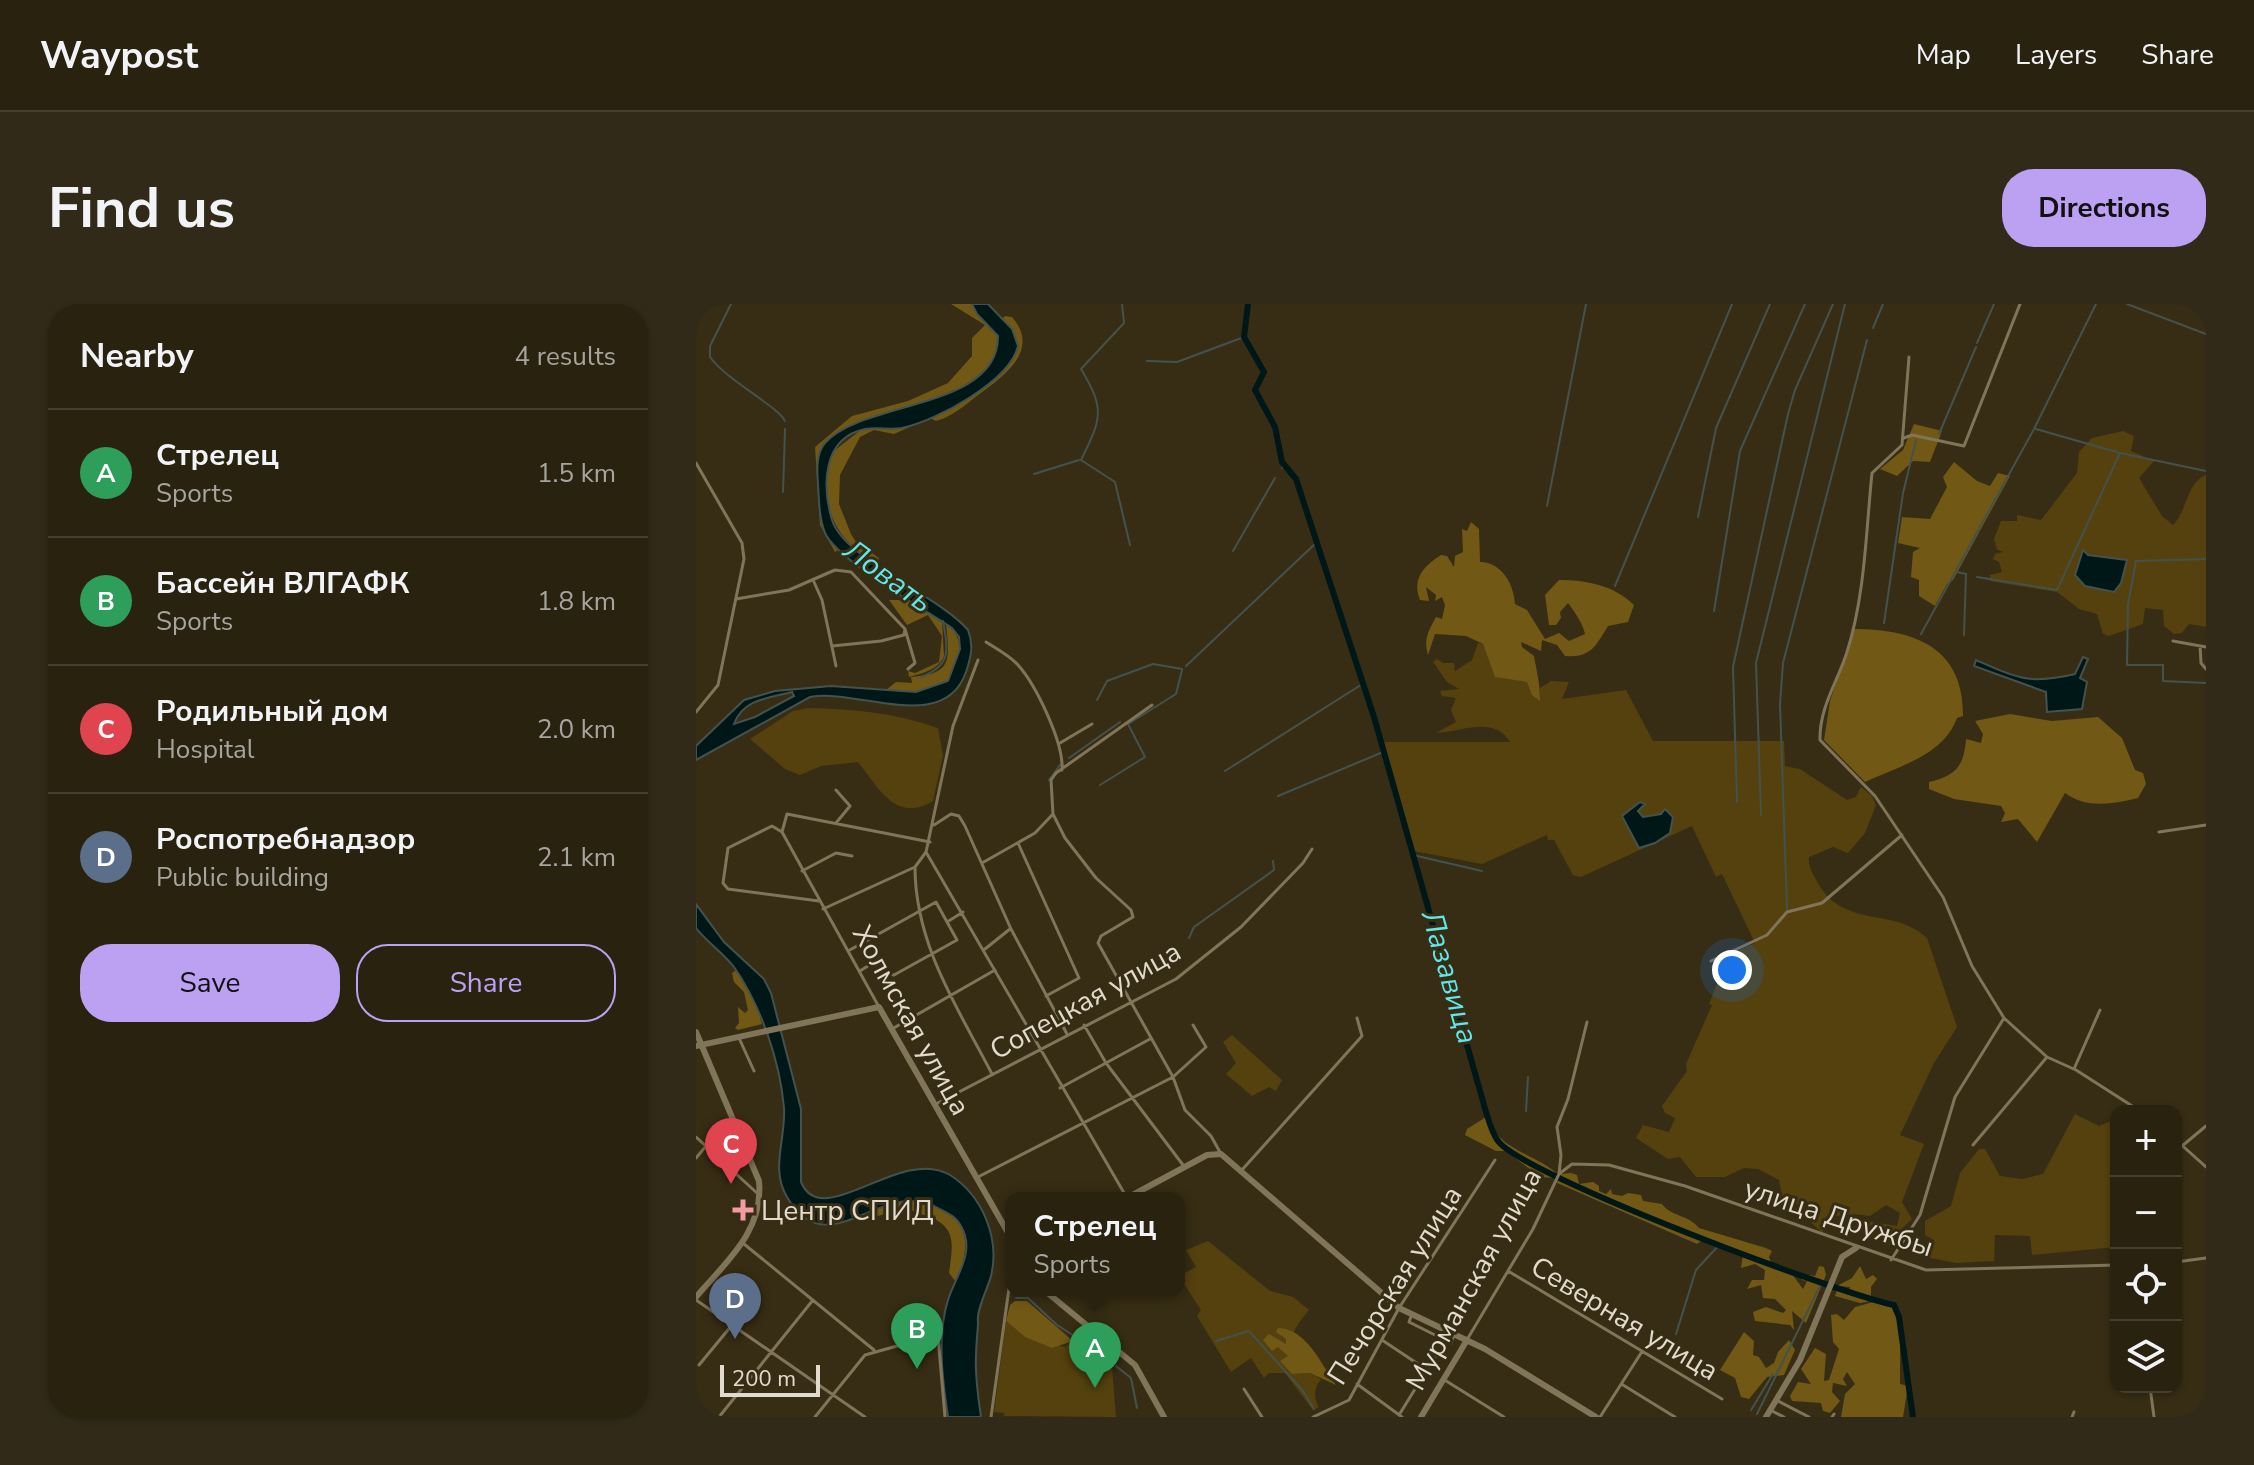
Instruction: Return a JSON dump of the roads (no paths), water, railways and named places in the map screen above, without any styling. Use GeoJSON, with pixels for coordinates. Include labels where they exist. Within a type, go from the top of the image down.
{"type":"FeatureCollection","features":[{"type":"Feature","properties":{"kind":"main road"},"geometry":{"type":"LineString","coordinates":[[699,1046],[879,1007]]}},
{"type":"Feature","properties":{"kind":"main road","name":"Холмская улица"},"geometry":{"type":"LineString","coordinates":[[879,1007],[1005,1228]]}},
{"type":"Feature","properties":{"kind":"main road"},"geometry":{"type":"LineString","coordinates":[[696,1032],[699,1046],[759,1181],[760,1195],[756,1219],[742,1243],[696,1298]]}},
{"type":"Feature","properties":{"kind":"main road"},"geometry":{"type":"LineString","coordinates":[[1138,1192],[1207,1155],[1221,1154],[1399,1308],[1467,1340],[1598,1417]]}},
{"type":"Feature","properties":{"kind":"main road"},"geometry":{"type":"LineString","coordinates":[[1768,1414],[1800,1360],[1842,1257],[1856,1248]]}},
{"type":"Feature","properties":{"kind":"main road"},"geometry":{"type":"LineString","coordinates":[[1051,1296],[1135,1365],[1164,1417]]}},
{"type":"Feature","properties":{"kind":"main road","name":"Мурманская улица"},"geometry":{"type":"LineString","coordinates":[[1421,1417],[1467,1340]]}},
{"type":"Feature","properties":{"kind":"street"},"geometry":{"type":"LineString","coordinates":[[1904,438],[1912,435],[1964,446],[2020,304]]}},
{"type":"Feature","properties":{"kind":"street"},"geometry":{"type":"LineString","coordinates":[[1909,357],[1904,438],[1897,452],[1872,473],[1862,572],[1847,653],[1834,677],[1819,732],[1820,740],[1875,796],[1902,835],[1943,897],[1972,966],[2004,1018],[2047,1057],[2074,1069],[2131,1105]]}},
{"type":"Feature","properties":{"kind":"street"},"geometry":{"type":"LineString","coordinates":[[696,463],[742,543],[744,559],[718,685],[696,712]]}},
{"type":"Feature","properties":{"kind":"street"},"geometry":{"type":"LineString","coordinates":[[736,599],[789,590],[835,570],[851,572],[905,629],[915,663],[908,669]]}},
{"type":"Feature","properties":{"kind":"street"},"geometry":{"type":"LineString","coordinates":[[813,581],[822,600],[836,666]]}},
{"type":"Feature","properties":{"kind":"street"},"geometry":{"type":"LineString","coordinates":[[832,646],[881,641],[904,635],[905,629]]}},
{"type":"Feature","properties":{"kind":"street"},"geometry":{"type":"LineString","coordinates":[[2173,641],[2206,647]]}},
{"type":"Feature","properties":{"kind":"street"},"geometry":{"type":"LineString","coordinates":[[986,642],[1019,666],[1060,743],[1062,770]]}},
{"type":"Feature","properties":{"kind":"street"},"geometry":{"type":"LineString","coordinates":[[2200,646],[2201,663],[2206,669]]}},
{"type":"Feature","properties":{"kind":"street"},"geometry":{"type":"LineString","coordinates":[[823,909],[915,867],[925,854],[934,825],[953,726],[978,660]]}},
{"type":"Feature","properties":{"kind":"street"},"geometry":{"type":"LineString","coordinates":[[1152,705],[1106,735],[1051,780],[1053,814],[1081,860],[1131,910],[1133,917],[1101,936],[1098,943],[1173,1077],[1185,1110],[1211,1136],[1221,1154]]}},
{"type":"Feature","properties":{"kind":"street"},"geometry":{"type":"LineString","coordinates":[[1060,743],[1092,724]]}},
{"type":"Feature","properties":{"kind":"street"},"geometry":{"type":"LineString","coordinates":[[836,790],[850,806],[836,823]]}},
{"type":"Feature","properties":{"kind":"street"},"geometry":{"type":"LineString","coordinates":[[819,901],[728,889],[723,883],[728,848],[772,826],[782,832],[787,814],[930,842]]}},
{"type":"Feature","properties":{"kind":"street"},"geometry":{"type":"LineString","coordinates":[[982,863],[1035,833],[1053,814]]}},
{"type":"Feature","properties":{"kind":"street"},"geometry":{"type":"LineString","coordinates":[[934,825],[944,816],[959,816],[1011,929],[1067,1034]]}},
{"type":"Feature","properties":{"kind":"street"},"geometry":{"type":"LineString","coordinates":[[2159,832],[2206,825]]}},
{"type":"Feature","properties":{"kind":"street","name":"Холмская улица"},"geometry":{"type":"LineString","coordinates":[[782,832],[879,1007]]}},
{"type":"Feature","properties":{"kind":"street"},"geometry":{"type":"LineString","coordinates":[[1711,961],[1758,941],[1787,912],[1822,903],[1902,835]]}},
{"type":"Feature","properties":{"kind":"street"},"geometry":{"type":"LineString","coordinates":[[1018,843],[1079,978],[1046,996]]}},
{"type":"Feature","properties":{"kind":"street","name":"Сопецкая улица"},"geometry":{"type":"LineString","coordinates":[[934,1105],[1176,979],[1222,943],[1303,863],[1312,849]]}},
{"type":"Feature","properties":{"kind":"street"},"geometry":{"type":"LineString","coordinates":[[802,871],[836,853],[852,856]]}},
{"type":"Feature","properties":{"kind":"street"},"geometry":{"type":"LineString","coordinates":[[925,854],[985,949],[1060,1088],[1123,1192]]}},
{"type":"Feature","properties":{"kind":"street"},"geometry":{"type":"LineString","coordinates":[[915,867],[919,911],[932,954],[950,998],[992,1074]]}},
{"type":"Feature","properties":{"kind":"street"},"geometry":{"type":"LineString","coordinates":[[848,951],[936,902],[957,940],[894,975],[889,974],[880,958],[860,971]]}},
{"type":"Feature","properties":{"kind":"street"},"geometry":{"type":"LineString","coordinates":[[947,922],[963,912]]}},
{"type":"Feature","properties":{"kind":"street"},"geometry":{"type":"LineString","coordinates":[[985,949],[1011,929]]}},
{"type":"Feature","properties":{"kind":"street"},"geometry":{"type":"LineString","coordinates":[[892,1029],[995,970]]}},
{"type":"Feature","properties":{"kind":"street"},"geometry":{"type":"LineString","coordinates":[[2074,1069],[2100,1010]]}},
{"type":"Feature","properties":{"kind":"street"},"geometry":{"type":"LineString","coordinates":[[1241,1171],[1362,1036],[1357,1018]]}},
{"type":"Feature","properties":{"kind":"street"},"geometry":{"type":"LineString","coordinates":[[1891,1260],[1920,1215],[1955,1097],[2004,1018]]}},
{"type":"Feature","properties":{"kind":"street","name":"Мурманская улица"},"geometry":{"type":"LineString","coordinates":[[1467,1340],[1508,1271],[1559,1174],[1561,1155],[1557,1127],[1587,1022]]}},
{"type":"Feature","properties":{"kind":"street"},"geometry":{"type":"LineString","coordinates":[[1084,1025],[1106,1063],[1185,1167]]}},
{"type":"Feature","properties":{"kind":"street"},"geometry":{"type":"LineString","coordinates":[[976,1178],[1173,1077],[1206,1047],[1193,1025]]}},
{"type":"Feature","properties":{"kind":"street"},"geometry":{"type":"LineString","coordinates":[[739,1038],[754,1071]]}},
{"type":"Feature","properties":{"kind":"street"},"geometry":{"type":"LineString","coordinates":[[1060,1088],[1150,1039]]}},
{"type":"Feature","properties":{"kind":"street"},"geometry":{"type":"LineString","coordinates":[[1973,1145],[2047,1057]]}},
{"type":"Feature","properties":{"kind":"street"},"geometry":{"type":"LineString","coordinates":[[2206,1126],[2182,1146],[2206,1167]]}},
{"type":"Feature","properties":{"kind":"street"},"geometry":{"type":"LineString","coordinates":[[696,1137],[760,1195]]}},
{"type":"Feature","properties":{"kind":"street"},"geometry":{"type":"LineString","coordinates":[[696,1158],[706,1146]]}},
{"type":"Feature","properties":{"kind":"street","name":"Печорская улица"},"geometry":{"type":"LineString","coordinates":[[1313,1417],[1349,1400],[1399,1308],[1495,1160]]}},
{"type":"Feature","properties":{"kind":"street","name":"улица Дружбы"},"geometry":{"type":"LineString","coordinates":[[1559,1174],[1572,1164],[1609,1165],[1685,1186],[1926,1270],[2110,1265]]}},
{"type":"Feature","properties":{"kind":"street"},"geometry":{"type":"LineString","coordinates":[[742,1243],[874,1350]]}},
{"type":"Feature","properties":{"kind":"street"},"geometry":{"type":"LineString","coordinates":[[2182,1261],[2206,1258]]}},
{"type":"Feature","properties":{"kind":"street","name":"Северная улица"},"geometry":{"type":"LineString","coordinates":[[1508,1271],[1722,1399]]}},
{"type":"Feature","properties":{"kind":"street"},"geometry":{"type":"LineString","coordinates":[[991,1417],[1008,1296]]}},
{"type":"Feature","properties":{"kind":"street"},"geometry":{"type":"LineString","coordinates":[[696,1298],[865,1417]]}},
{"type":"Feature","properties":{"kind":"street"},"geometry":{"type":"LineString","coordinates":[[719,1417],[813,1300]]}},
{"type":"Feature","properties":{"kind":"street"},"geometry":{"type":"LineString","coordinates":[[699,1365],[732,1325]]}},
{"type":"Feature","properties":{"kind":"street"},"geometry":{"type":"LineString","coordinates":[[815,1417],[865,1355],[904,1344],[924,1326],[937,1325],[945,1417]]}},
{"type":"Feature","properties":{"kind":"street"},"geometry":{"type":"LineString","coordinates":[[1382,1340],[1427,1370]]}},
{"type":"Feature","properties":{"kind":"street"},"geometry":{"type":"LineString","coordinates":[[1598,1417],[1623,1385],[1643,1350]]}},
{"type":"Feature","properties":{"kind":"street"},"geometry":{"type":"LineString","coordinates":[[1357,1384],[1401,1416],[1438,1352]]}},
{"type":"Feature","properties":{"kind":"street"},"geometry":{"type":"LineString","coordinates":[[1443,1379],[1504,1417]]}},
{"type":"Feature","properties":{"kind":"street"},"geometry":{"type":"LineString","coordinates":[[1623,1385],[1675,1417]]}},
{"type":"Feature","properties":{"kind":"street"},"geometry":{"type":"LineString","coordinates":[[1244,1389],[1262,1417]]}},
{"type":"Feature","properties":{"kind":"street"},"geometry":{"type":"LineString","coordinates":[[2151,1393],[2154,1417]]}},
{"type":"Feature","properties":{"kind":"street"},"geometry":{"type":"LineString","coordinates":[[1776,1400],[1809,1417]]}},
{"type":"Feature","properties":{"kind":"street"},"geometry":{"type":"LineString","coordinates":[[1768,1414],[1784,1417]]}},
{"type":"Feature","properties":{"kind":"water","name":"Ловать"},"geometry":{"type":"Polygon","coordinates":[[[972,304],[988,304],[1012,329],[1018,346],[1001,373],[970,398],[916,424],[902,428],[865,429],[851,434],[840,442],[833,453],[827,479],[832,520],[854,549],[936,604],[968,630],[970,656],[966,672],[955,691],[939,701],[920,705],[830,696],[810,697],[696,760],[696,746],[744,700],[775,691],[831,686],[916,692],[948,681],[960,649],[959,637],[952,628],[863,570],[833,544],[825,533],[822,521],[817,474],[820,452],[825,443],[843,429],[954,391],[977,378],[992,360],[998,336],[977,314],[972,304]],[[792,692],[750,704],[734,724],[755,717],[794,696],[792,692]]]}},
{"type":"Feature","properties":{"kind":"water"},"geometry":{"type":"Polygon","coordinates":[[[2083,550],[2088,555],[2127,560],[2121,583],[2114,592],[2085,586],[2075,575],[2083,550]]]}},
{"type":"Feature","properties":{"kind":"water"},"geometry":{"type":"Polygon","coordinates":[[[2083,657],[2088,659],[2080,678],[2087,682],[2082,709],[2047,712],[2046,692],[1974,666],[1976,660],[2024,678],[2046,679],[2075,674],[2083,657]]]}},
{"type":"Feature","properties":{"kind":"water"},"geometry":{"type":"Polygon","coordinates":[[[1640,802],[1645,804],[1638,811],[1643,817],[1661,814],[1665,809],[1673,817],[1670,833],[1655,843],[1639,848],[1622,816],[1640,802]]]}},
{"type":"Feature","properties":{"kind":"water"},"geometry":{"type":"Polygon","coordinates":[[[696,904],[724,942],[764,979],[771,993],[801,1109],[801,1182],[811,1195],[826,1198],[887,1177],[930,1169],[950,1175],[972,1194],[980,1206],[991,1233],[993,1248],[991,1276],[978,1317],[976,1371],[981,1417],[948,1417],[944,1387],[942,1357],[945,1313],[966,1254],[961,1226],[948,1213],[917,1201],[897,1203],[838,1223],[820,1224],[803,1217],[787,1197],[780,1176],[784,1108],[768,1034],[753,999],[734,967],[696,928],[696,904]]]}},
{"type":"Feature","properties":{"kind":"waterway"},"geometry":{"type":"LineString","coordinates":[[731,304],[710,346],[710,357],[785,421]]}},
{"type":"Feature","properties":{"kind":"waterway"},"geometry":{"type":"LineString","coordinates":[[1122,304],[1124,323],[1081,369],[1094,394],[1098,414],[1081,460],[1115,482],[1130,545]]}},
{"type":"Feature","properties":{"kind":"waterway","name":"Лазавица"},"geometry":{"type":"LineString","coordinates":[[1248,304],[1244,337],[1264,372],[1255,390],[1275,427],[1282,462],[1296,479],[1374,717],[1496,1138],[1520,1158],[1620,1205],[1751,1258],[1894,1305],[1899,1317],[1913,1417]]}},
{"type":"Feature","properties":{"kind":"waterway"},"geometry":{"type":"LineString","coordinates":[[1547,506],[1586,304]]}},
{"type":"Feature","properties":{"kind":"waterway"},"geometry":{"type":"LineString","coordinates":[[1615,586],[1732,304]]}},
{"type":"Feature","properties":{"kind":"waterway"},"geometry":{"type":"LineString","coordinates":[[1698,517],[1716,428],[1770,304]]}},
{"type":"Feature","properties":{"kind":"waterway"},"geometry":{"type":"LineString","coordinates":[[1714,611],[1740,451],[1805,304]]}},
{"type":"Feature","properties":{"kind":"waterway"},"geometry":{"type":"LineString","coordinates":[[1737,802],[1733,667],[1788,414],[1795,390],[1833,304]]}},
{"type":"Feature","properties":{"kind":"waterway"},"geometry":{"type":"LineString","coordinates":[[1761,815],[1756,663],[1845,304]]}},
{"type":"Feature","properties":{"kind":"waterway"},"geometry":{"type":"LineString","coordinates":[[1873,328],[1883,304]]}},
{"type":"Feature","properties":{"kind":"waterway"},"geometry":{"type":"LineString","coordinates":[[1977,343],[1994,304]]}},
{"type":"Feature","properties":{"kind":"waterway"},"geometry":{"type":"LineString","coordinates":[[1921,634],[2034,429],[2096,304]]}},
{"type":"Feature","properties":{"kind":"waterway"},"geometry":{"type":"LineString","coordinates":[[2127,304],[2206,334]]}},
{"type":"Feature","properties":{"kind":"waterway"},"geometry":{"type":"LineString","coordinates":[[1147,361],[1177,362],[1244,337]]}},
{"type":"Feature","properties":{"kind":"waterway"},"geometry":{"type":"LineString","coordinates":[[1787,909],[1780,704],[1783,663],[1867,340]]}},
{"type":"Feature","properties":{"kind":"waterway"},"geometry":{"type":"LineString","coordinates":[[1939,434],[1976,347]]}},
{"type":"Feature","properties":{"kind":"waterway"},"geometry":{"type":"LineString","coordinates":[[783,492],[785,429]]}},
{"type":"Feature","properties":{"kind":"waterway"},"geometry":{"type":"LineString","coordinates":[[2036,429],[2120,453],[2206,471]]}},
{"type":"Feature","properties":{"kind":"waterway"},"geometry":{"type":"LineString","coordinates":[[1884,623],[1903,493],[1916,440]]}},
{"type":"Feature","properties":{"kind":"waterway"},"geometry":{"type":"LineString","coordinates":[[1977,577],[2057,590],[2120,453]]}},
{"type":"Feature","properties":{"kind":"waterway"},"geometry":{"type":"LineString","coordinates":[[1034,474],[1079,460]]}},
{"type":"Feature","properties":{"kind":"waterway"},"geometry":{"type":"LineString","coordinates":[[1233,551],[1275,478]]}},
{"type":"Feature","properties":{"kind":"waterway"},"geometry":{"type":"LineString","coordinates":[[1186,666],[1317,542]]}},
{"type":"Feature","properties":{"kind":"waterway"},"geometry":{"type":"LineString","coordinates":[[2206,559],[2136,561],[2128,604],[2127,665],[2163,665],[2163,681],[2206,683]]}},
{"type":"Feature","properties":{"kind":"waterway"},"geometry":{"type":"LineString","coordinates":[[1957,572],[1966,574],[1964,635]]}},
{"type":"Feature","properties":{"kind":"waterway"},"geometry":{"type":"LineString","coordinates":[[921,677],[938,667],[946,655],[943,621]]}},
{"type":"Feature","properties":{"kind":"waterway"},"geometry":{"type":"LineString","coordinates":[[1097,700],[1107,681],[1153,664],[1182,669]]}},
{"type":"Feature","properties":{"kind":"waterway"},"geometry":{"type":"LineString","coordinates":[[1100,785],[1145,757],[1128,724],[1176,694],[1182,670]]}},
{"type":"Feature","properties":{"kind":"waterway"},"geometry":{"type":"LineString","coordinates":[[1225,771],[1364,683]]}},
{"type":"Feature","properties":{"kind":"waterway"},"geometry":{"type":"LineString","coordinates":[[1069,758],[1120,722]]}},
{"type":"Feature","properties":{"kind":"waterway"},"geometry":{"type":"LineString","coordinates":[[1278,796],[1383,752]]}},
{"type":"Feature","properties":{"kind":"waterway"},"geometry":{"type":"LineString","coordinates":[[1049,780],[1060,765]]}},
{"type":"Feature","properties":{"kind":"waterway"},"geometry":{"type":"LineString","coordinates":[[1413,855],[1482,871]]}},
{"type":"Feature","properties":{"kind":"waterway"},"geometry":{"type":"LineString","coordinates":[[1189,938],[1194,927],[1274,870],[1273,861]]}},
{"type":"Feature","properties":{"kind":"waterway"},"geometry":{"type":"LineString","coordinates":[[1526,1111],[1528,1077]]}},
{"type":"Feature","properties":{"kind":"waterway"},"geometry":{"type":"LineString","coordinates":[[1676,1334],[1696,1270],[1720,1244]]}},
{"type":"Feature","properties":{"kind":"waterway"},"geometry":{"type":"LineString","coordinates":[[1757,1414],[1822,1282]]}},
{"type":"Feature","properties":{"kind":"waterway"},"geometry":{"type":"LineString","coordinates":[[1016,1298],[1028,1298],[1057,1325],[1082,1341]]}},
{"type":"Feature","properties":{"kind":"waterway"},"geometry":{"type":"LineString","coordinates":[[1216,1341],[1249,1331],[1303,1391],[1314,1409]]}},
{"type":"Feature","properties":{"kind":"waterway"},"geometry":{"type":"LineString","coordinates":[[1116,1366],[1131,1378],[1137,1408]]}},
{"type":"Feature","properties":{"kind":"waterway"},"geometry":{"type":"LineString","coordinates":[[1751,1410],[1773,1374]]}},
{"type":"Feature","properties":{"kind":"place","name":"Родильный дом"},"geometry":{"type":"Point","coordinates":[731,1184]}},
{"type":"Feature","properties":{"kind":"place","name":"Центр СПИД"},"geometry":{"type":"Point","coordinates":[743,1210]}},
{"type":"Feature","properties":{"kind":"place","name":"Роспотребнадзор"},"geometry":{"type":"Point","coordinates":[735,1339]}},
{"type":"Feature","properties":{"kind":"place","name":"Бассейн ВЛГАФК"},"geometry":{"type":"Point","coordinates":[917,1369]}},
{"type":"Feature","properties":{"kind":"place","name":"Стрелец"},"geometry":{"type":"Point","coordinates":[1095,1388]}}]}
